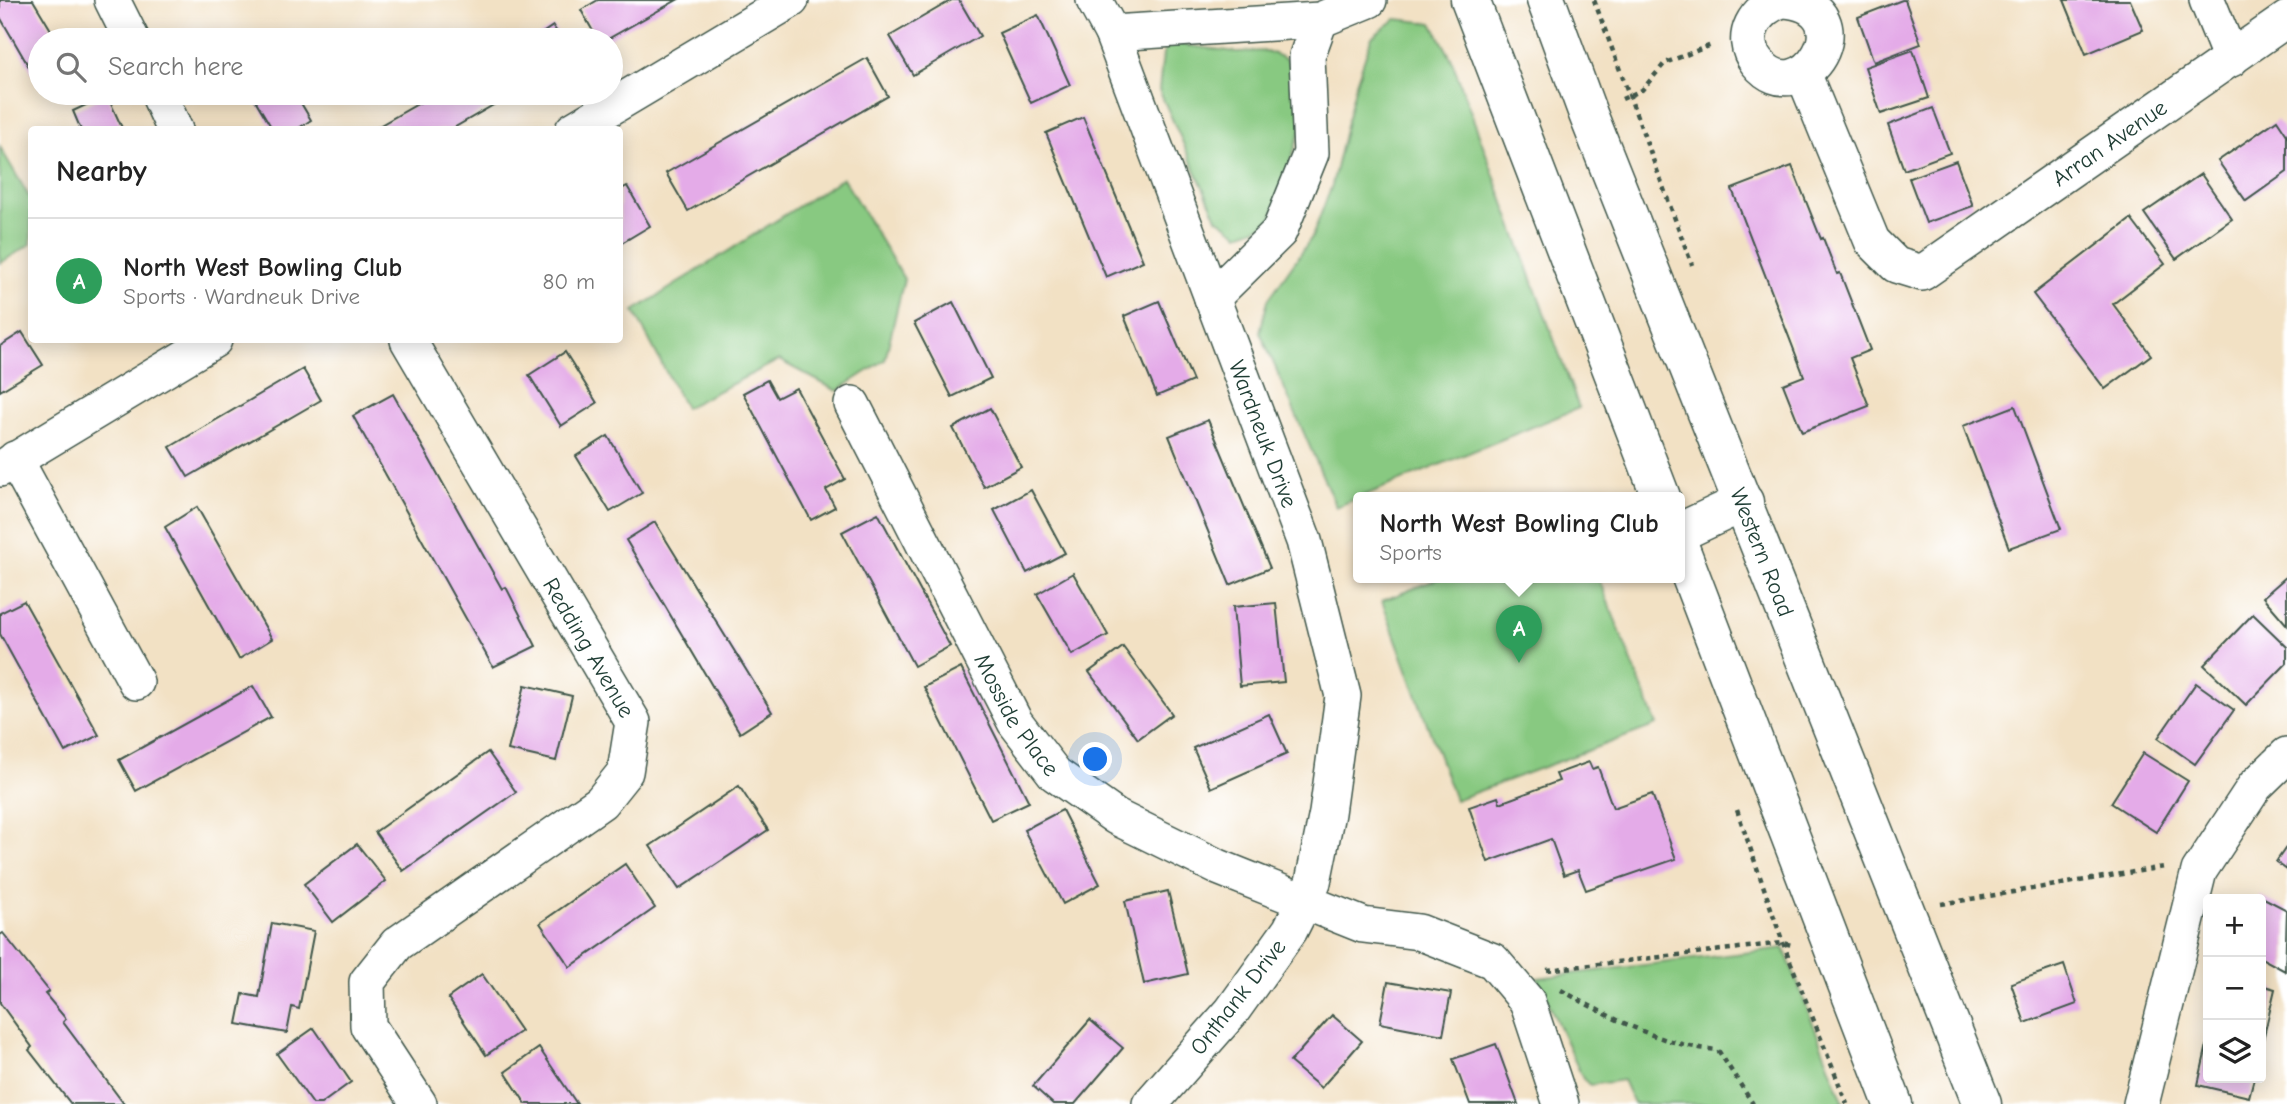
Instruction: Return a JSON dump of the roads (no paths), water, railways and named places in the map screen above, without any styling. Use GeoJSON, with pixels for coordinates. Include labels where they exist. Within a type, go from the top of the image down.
{"type":"FeatureCollection","features":[{"type":"Feature","properties":{"kind":"main road"},"geometry":{"type":"LineString","coordinates":[[1470,0],[1659,492]]}},
{"type":"Feature","properties":{"kind":"main road","name":"Western Road"},"geometry":{"type":"LineString","coordinates":[[1546,0],[1588,114],[1982,1104]]}},
{"type":"Feature","properties":{"kind":"main road"},"geometry":{"type":"LineString","coordinates":[[1685,530],[1744,502]]}},
{"type":"Feature","properties":{"kind":"main road"},"geometry":{"type":"LineString","coordinates":[[1685,561],[1893,1104]]}},
{"type":"Feature","properties":{"kind":"street"},"geometry":{"type":"LineString","coordinates":[[112,0],[126,28]]}},
{"type":"Feature","properties":{"kind":"street"},"geometry":{"type":"LineString","coordinates":[[623,100],[792,0]]}},
{"type":"Feature","properties":{"kind":"street","name":"Wardneuk Drive"},"geometry":{"type":"LineString","coordinates":[[1094,0],[1112,33],[1304,541],[1343,696],[1327,813],[1309,891]]}},
{"type":"Feature","properties":{"kind":"street"},"geometry":{"type":"LineString","coordinates":[[1112,33],[1320,20],[1369,0]]}},
{"type":"Feature","properties":{"kind":"street"},"geometry":{"type":"LineString","coordinates":[[1784,0],[1798,1],[1812,9],[1824,28],[1823,51],[1815,64],[1803,74],[1773,74],[1758,63],[1750,46],[1750,30],[1756,15],[1768,5],[1784,0]]}},
{"type":"Feature","properties":{"kind":"street"},"geometry":{"type":"LineString","coordinates":[[2207,0],[2231,59]]}},
{"type":"Feature","properties":{"kind":"street","name":"Arran Avenue"},"geometry":{"type":"LineString","coordinates":[[1803,74],[1872,241],[1896,265],[1922,273],[1933,268],[2287,19]]}},
{"type":"Feature","properties":{"kind":"street"},"geometry":{"type":"LineString","coordinates":[[1212,298],[1279,232],[1311,153],[1307,56],[1320,20]]}},
{"type":"Feature","properties":{"kind":"street"},"geometry":{"type":"LineString","coordinates":[[164,105],[173,126]]}},
{"type":"Feature","properties":{"kind":"street"},"geometry":{"type":"LineString","coordinates":[[580,126],[615,105]]}},
{"type":"Feature","properties":{"kind":"street"},"geometry":{"type":"LineString","coordinates":[[136,682],[8,464],[209,343]]}},
{"type":"Feature","properties":{"kind":"street","name":"Redding Avenue"},"geometry":{"type":"LineString","coordinates":[[410,343],[633,722],[625,772],[601,803],[397,944],[366,982],[368,1026],[419,1104]]}},
{"type":"Feature","properties":{"kind":"street","name":"Mosside Place"},"geometry":{"type":"LineString","coordinates":[[852,404],[1015,722],[1055,774],[1116,817],[1218,867],[1309,891]]}},
{"type":"Feature","properties":{"kind":"street"},"geometry":{"type":"LineString","coordinates":[[2141,1104],[2199,870],[2255,786],[2287,755]]}},
{"type":"Feature","properties":{"kind":"street"},"geometry":{"type":"LineString","coordinates":[[1309,891],[1363,925],[1419,932],[1493,961],[1527,1001],[1561,1104]]}},
{"type":"Feature","properties":{"kind":"street","name":"Onthank Drive"},"geometry":{"type":"LineString","coordinates":[[1150,1104],[1232,1012],[1290,930],[1309,891]]}},
{"type":"Feature","properties":{"kind":"place","name":"North West Bowling Club"},"geometry":{"type":"Point","coordinates":[1519,663]}}]}
